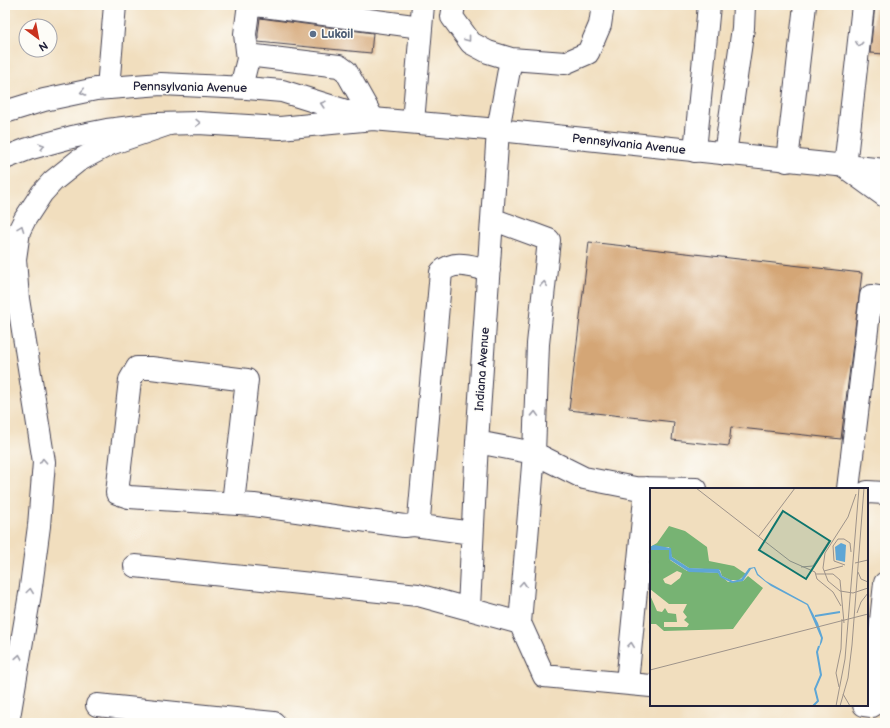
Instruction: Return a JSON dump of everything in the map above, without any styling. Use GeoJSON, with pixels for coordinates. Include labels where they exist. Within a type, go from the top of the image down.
{"type":"FeatureCollection","features":[{"type":"Feature","properties":{"kind":"main road"},"geometry":{"type":"LineString","coordinates":[[108,88],[115,5]]}},
{"type":"Feature","properties":{"kind":"main road"},"geometry":{"type":"LineString","coordinates":[[241,87],[248,58],[245,34],[248,11],[256,5],[421,27]]}},
{"type":"Feature","properties":{"kind":"main road"},"geometry":{"type":"LineString","coordinates":[[413,122],[423,5]]}},
{"type":"Feature","properties":{"kind":"main road"},"geometry":{"type":"LineString","coordinates":[[454,5],[452,17],[471,43],[488,52],[511,59],[564,63],[588,53],[600,25],[603,5]]}},
{"type":"Feature","properties":{"kind":"main road"},"geometry":{"type":"LineString","coordinates":[[695,151],[709,5]]}},
{"type":"Feature","properties":{"kind":"main road"},"geometry":{"type":"LineString","coordinates":[[725,154],[743,28],[744,5]]}},
{"type":"Feature","properties":{"kind":"main road"},"geometry":{"type":"LineString","coordinates":[[787,161],[805,5]]}},
{"type":"Feature","properties":{"kind":"main road"},"geometry":{"type":"LineString","coordinates":[[863,5],[845,167],[885,196]]}},
{"type":"Feature","properties":{"kind":"main road"},"geometry":{"type":"LineString","coordinates":[[248,58],[256,56],[340,66],[346,71],[373,119]]}},
{"type":"Feature","properties":{"kind":"main road","name":"Indiana Avenue"},"geometry":{"type":"LineString","coordinates":[[469,608],[477,442],[498,130],[511,59]]}},
{"type":"Feature","properties":{"kind":"main road","name":"Pennsylvania Avenue"},"geometry":{"type":"LineString","coordinates":[[5,112],[50,99],[108,88],[161,84],[241,87],[282,91],[373,119]]}},
{"type":"Feature","properties":{"kind":"main road","name":"Pennsylvania Avenue"},"geometry":{"type":"LineString","coordinates":[[5,158],[28,149],[72,137],[107,130],[156,124],[198,123],[280,128],[373,119],[498,130],[885,170]]}},
{"type":"Feature","properties":{"kind":"main road"},"geometry":{"type":"LineString","coordinates":[[8,723],[38,540],[44,462],[18,299],[15,259],[19,231],[33,205],[53,181],[78,160],[110,144],[170,124]]}},
{"type":"Feature","properties":{"kind":"main road"},"geometry":{"type":"LineString","coordinates":[[492,219],[549,240],[538,344],[534,453],[520,623],[544,676],[650,686]]}},
{"type":"Feature","properties":{"kind":"main road"},"geometry":{"type":"LineString","coordinates":[[414,525],[419,518],[441,272],[446,267],[457,264],[489,270]]}},
{"type":"Feature","properties":{"kind":"main road"},"geometry":{"type":"LineString","coordinates":[[5,291],[24,336]]}},
{"type":"Feature","properties":{"kind":"main road"},"geometry":{"type":"LineString","coordinates":[[848,488],[871,296],[885,298]]}},
{"type":"Feature","properties":{"kind":"main road"},"geometry":{"type":"LineString","coordinates":[[232,503],[247,380],[151,368],[137,368],[130,380],[117,493],[129,497],[232,503],[404,526],[414,525],[472,533]]}},
{"type":"Feature","properties":{"kind":"main road"},"geometry":{"type":"LineString","coordinates":[[477,442],[534,453],[584,478],[635,488],[650,488]]}},
{"type":"Feature","properties":{"kind":"main road"},"geometry":{"type":"LineString","coordinates":[[627,683],[646,488]]}},
{"type":"Feature","properties":{"kind":"main road"},"geometry":{"type":"LineString","coordinates":[[868,492],[885,493]]}},
{"type":"Feature","properties":{"kind":"main road"},"geometry":{"type":"LineString","coordinates":[[135,566],[418,595],[520,623]]}},
{"type":"Feature","properties":{"kind":"main road"},"geometry":{"type":"LineString","coordinates":[[868,705],[882,638],[885,583]]}},
{"type":"Feature","properties":{"kind":"main road"},"geometry":{"type":"LineString","coordinates":[[97,705],[274,723]]}},
{"type":"Feature","properties":{"kind":"building"},"geometry":{"type":"Polygon","coordinates":[[[875,5],[885,5],[885,54],[870,53],[875,5]]]}},
{"type":"Feature","properties":{"kind":"building","name":"Lukoil"},"geometry":{"type":"Polygon","coordinates":[[[260,18],[373,33],[371,53],[258,42],[260,18]]]}},
{"type":"Feature","properties":{"kind":"building"},"geometry":{"type":"Polygon","coordinates":[[[589,242],[862,273],[841,439],[731,427],[729,446],[672,440],[674,422],[569,410],[589,242]]]}},
{"type":"Feature","properties":{"kind":"place","name":"Lukoil"},"geometry":{"type":"Point","coordinates":[313,34]}}]}
